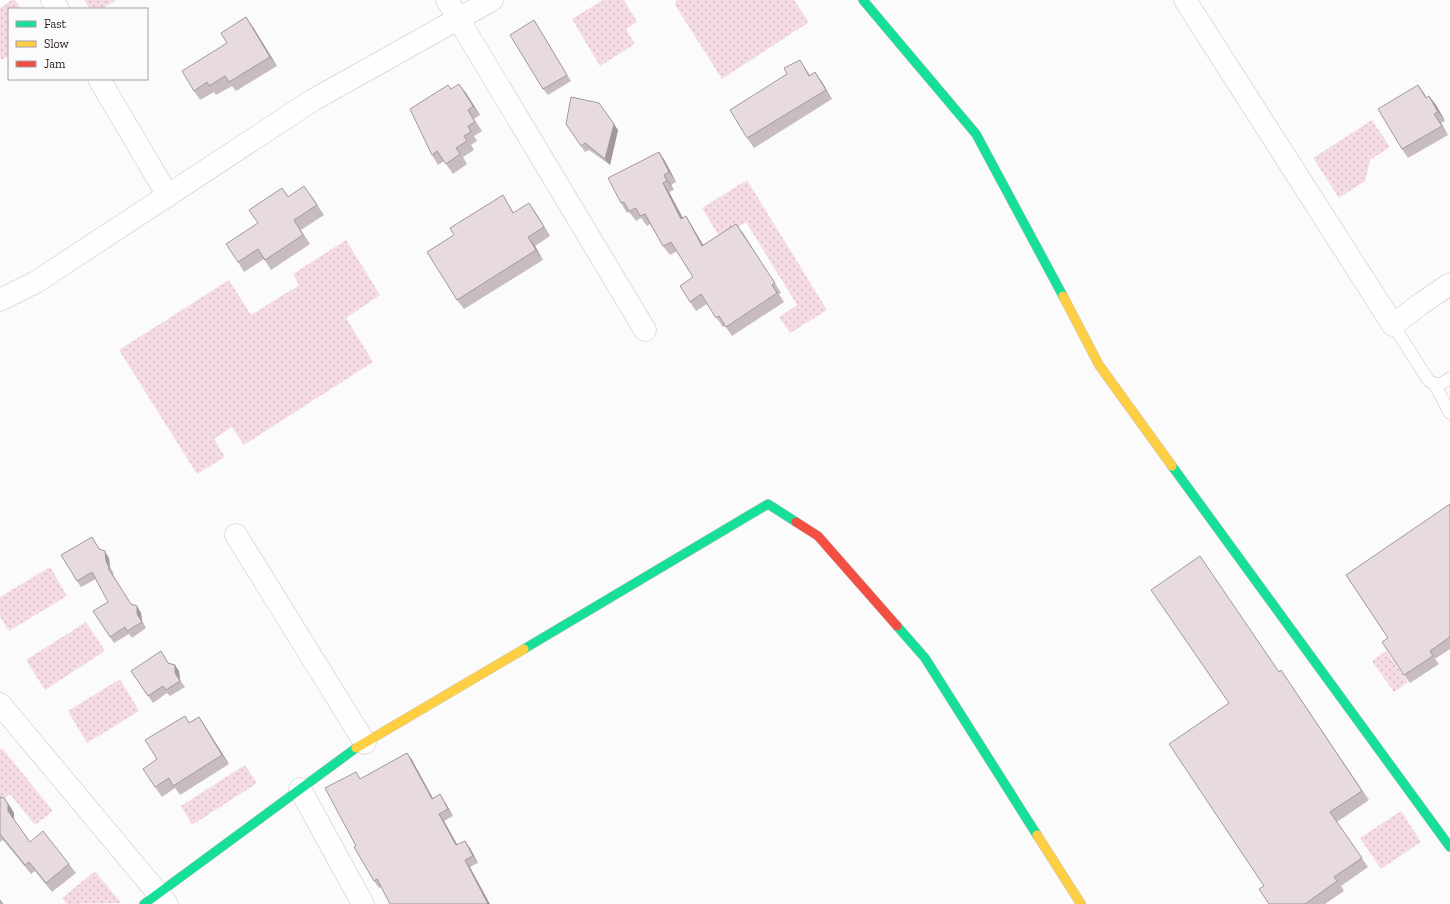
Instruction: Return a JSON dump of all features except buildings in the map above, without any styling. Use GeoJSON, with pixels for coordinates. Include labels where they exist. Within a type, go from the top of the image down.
{"type":"FeatureCollection","features":[{"type":"Feature","properties":{"kind":"street"},"geometry":{"type":"LineString","coordinates":[[447,0],[645,330]]}},
{"type":"Feature","properties":{"kind":"street"},"geometry":{"type":"LineString","coordinates":[[0,300],[36,282],[314,100],[492,0]]}},
{"type":"Feature","properties":{"kind":"street"},"geometry":{"type":"LineString","coordinates":[[863,0],[976,134],[1099,365],[1450,847]]}},
{"type":"Feature","properties":{"kind":"street"},"geometry":{"type":"LineString","coordinates":[[1185,0],[1394,325],[1419,305],[1450,284]]}},
{"type":"Feature","properties":{"kind":"street"},"geometry":{"type":"LineString","coordinates":[[100,80],[168,196]]}},
{"type":"Feature","properties":{"kind":"street"},"geometry":{"type":"LineString","coordinates":[[1,708],[156,900],[300,789],[365,743],[768,504],[818,536],[925,658],[1081,904]]}},
{"type":"Feature","properties":{"kind":"street"},"geometry":{"type":"LineString","coordinates":[[236,535],[365,743]]}},
{"type":"Feature","properties":{"kind":"street"},"geometry":{"type":"LineString","coordinates":[[300,789],[363,904]]}},
{"type":"Feature","properties":{"kind":"lane"},"geometry":{"type":"LineString","coordinates":[[1394,325],[1428,381],[1436,385],[1450,413]]}},
{"type":"Feature","properties":{"kind":"lane"},"geometry":{"type":"LineString","coordinates":[[1436,385],[1450,378]]}},
{"type":"Feature","properties":{"kind":"shaded area"},"geometry":{"type":"Polygon","coordinates":[[[12,0],[15,0],[20,8],[8,8],[8,56],[2,60],[0,56],[0,8],[12,0]]]}},
{"type":"Feature","properties":{"kind":"shaded area"},"geometry":{"type":"Polygon","coordinates":[[[84,0],[116,0],[104,8],[89,8],[84,0]]]}},
{"type":"Feature","properties":{"kind":"shaded area"},"geometry":{"type":"Polygon","coordinates":[[[603,0],[624,0],[637,22],[626,29],[635,44],[600,66],[572,19],[603,0]]]}},
{"type":"Feature","properties":{"kind":"shaded area"},"geometry":{"type":"Polygon","coordinates":[[[676,0],[794,0],[809,22],[722,79],[675,5],[676,0]]]}},
{"type":"Feature","properties":{"kind":"shaded area"},"geometry":{"type":"Polygon","coordinates":[[[1372,120],[1390,147],[1370,160],[1365,181],[1339,198],[1313,158],[1372,120]]]}},
{"type":"Feature","properties":{"kind":"shaded area"},"geometry":{"type":"Polygon","coordinates":[[[747,180],[827,310],[790,333],[779,317],[797,305],[746,222],[720,238],[702,208],[747,180]]]}},
{"type":"Feature","properties":{"kind":"shaded area"},"geometry":{"type":"Polygon","coordinates":[[[346,240],[380,295],[346,318],[373,362],[244,445],[232,427],[214,439],[225,457],[197,474],[119,350],[229,280],[251,315],[299,285],[293,274],[346,240]]]}},
{"type":"Feature","properties":{"kind":"shaded area"},"geometry":{"type":"Polygon","coordinates":[[[50,567],[67,596],[9,631],[0,617],[0,597],[50,567]]]}},
{"type":"Feature","properties":{"kind":"shaded area"},"geometry":{"type":"Polygon","coordinates":[[[86,622],[105,651],[45,690],[26,660],[86,622]]]}},
{"type":"Feature","properties":{"kind":"shaded area"},"geometry":{"type":"Polygon","coordinates":[[[1386,651],[1408,682],[1394,692],[1372,661],[1386,651]]]}},
{"type":"Feature","properties":{"kind":"shaded area"},"geometry":{"type":"Polygon","coordinates":[[[120,679],[139,711],[87,743],[68,711],[120,679]]]}},
{"type":"Feature","properties":{"kind":"shaded area"},"geometry":{"type":"Polygon","coordinates":[[[2,748],[53,811],[35,825],[10,794],[2,800],[0,797],[0,749],[2,748]]]}},
{"type":"Feature","properties":{"kind":"shaded area"},"geometry":{"type":"Polygon","coordinates":[[[245,765],[257,783],[192,825],[181,806],[245,765]]]}},
{"type":"Feature","properties":{"kind":"shaded area"},"geometry":{"type":"Polygon","coordinates":[[[1401,811],[1421,842],[1381,869],[1360,838],[1401,811]]]}},
{"type":"Feature","properties":{"kind":"shaded area"},"geometry":{"type":"Polygon","coordinates":[[[95,871],[121,903],[67,904],[62,898],[95,871]]]}},
{"type":"Feature","properties":{"kind":"traffic: fast"},"geometry":{"type":"LineString","coordinates":[[863,0],[976,134],[1063,296]]}},
{"type":"Feature","properties":{"kind":"traffic: fast"},"geometry":{"type":"LineString","coordinates":[[1172,466],[1450,847]]}},
{"type":"Feature","properties":{"kind":"traffic: fast"},"geometry":{"type":"LineString","coordinates":[[524,649],[768,504],[796,522]]}},
{"type":"Feature","properties":{"kind":"traffic: fast"},"geometry":{"type":"LineString","coordinates":[[897,626],[925,658],[1037,835]]}},
{"type":"Feature","properties":{"kind":"traffic: fast"},"geometry":{"type":"LineString","coordinates":[[144,904],[356,748]]}},
{"type":"Feature","properties":{"kind":"traffic: slow"},"geometry":{"type":"LineString","coordinates":[[1063,296],[1099,365],[1172,466]]}},
{"type":"Feature","properties":{"kind":"traffic: slow"},"geometry":{"type":"LineString","coordinates":[[356,748],[524,649]]}},
{"type":"Feature","properties":{"kind":"traffic: slow"},"geometry":{"type":"LineString","coordinates":[[1037,835],[1081,904]]}},
{"type":"Feature","properties":{"kind":"traffic: jam"},"geometry":{"type":"LineString","coordinates":[[796,522],[818,536],[897,626]]}}]}
